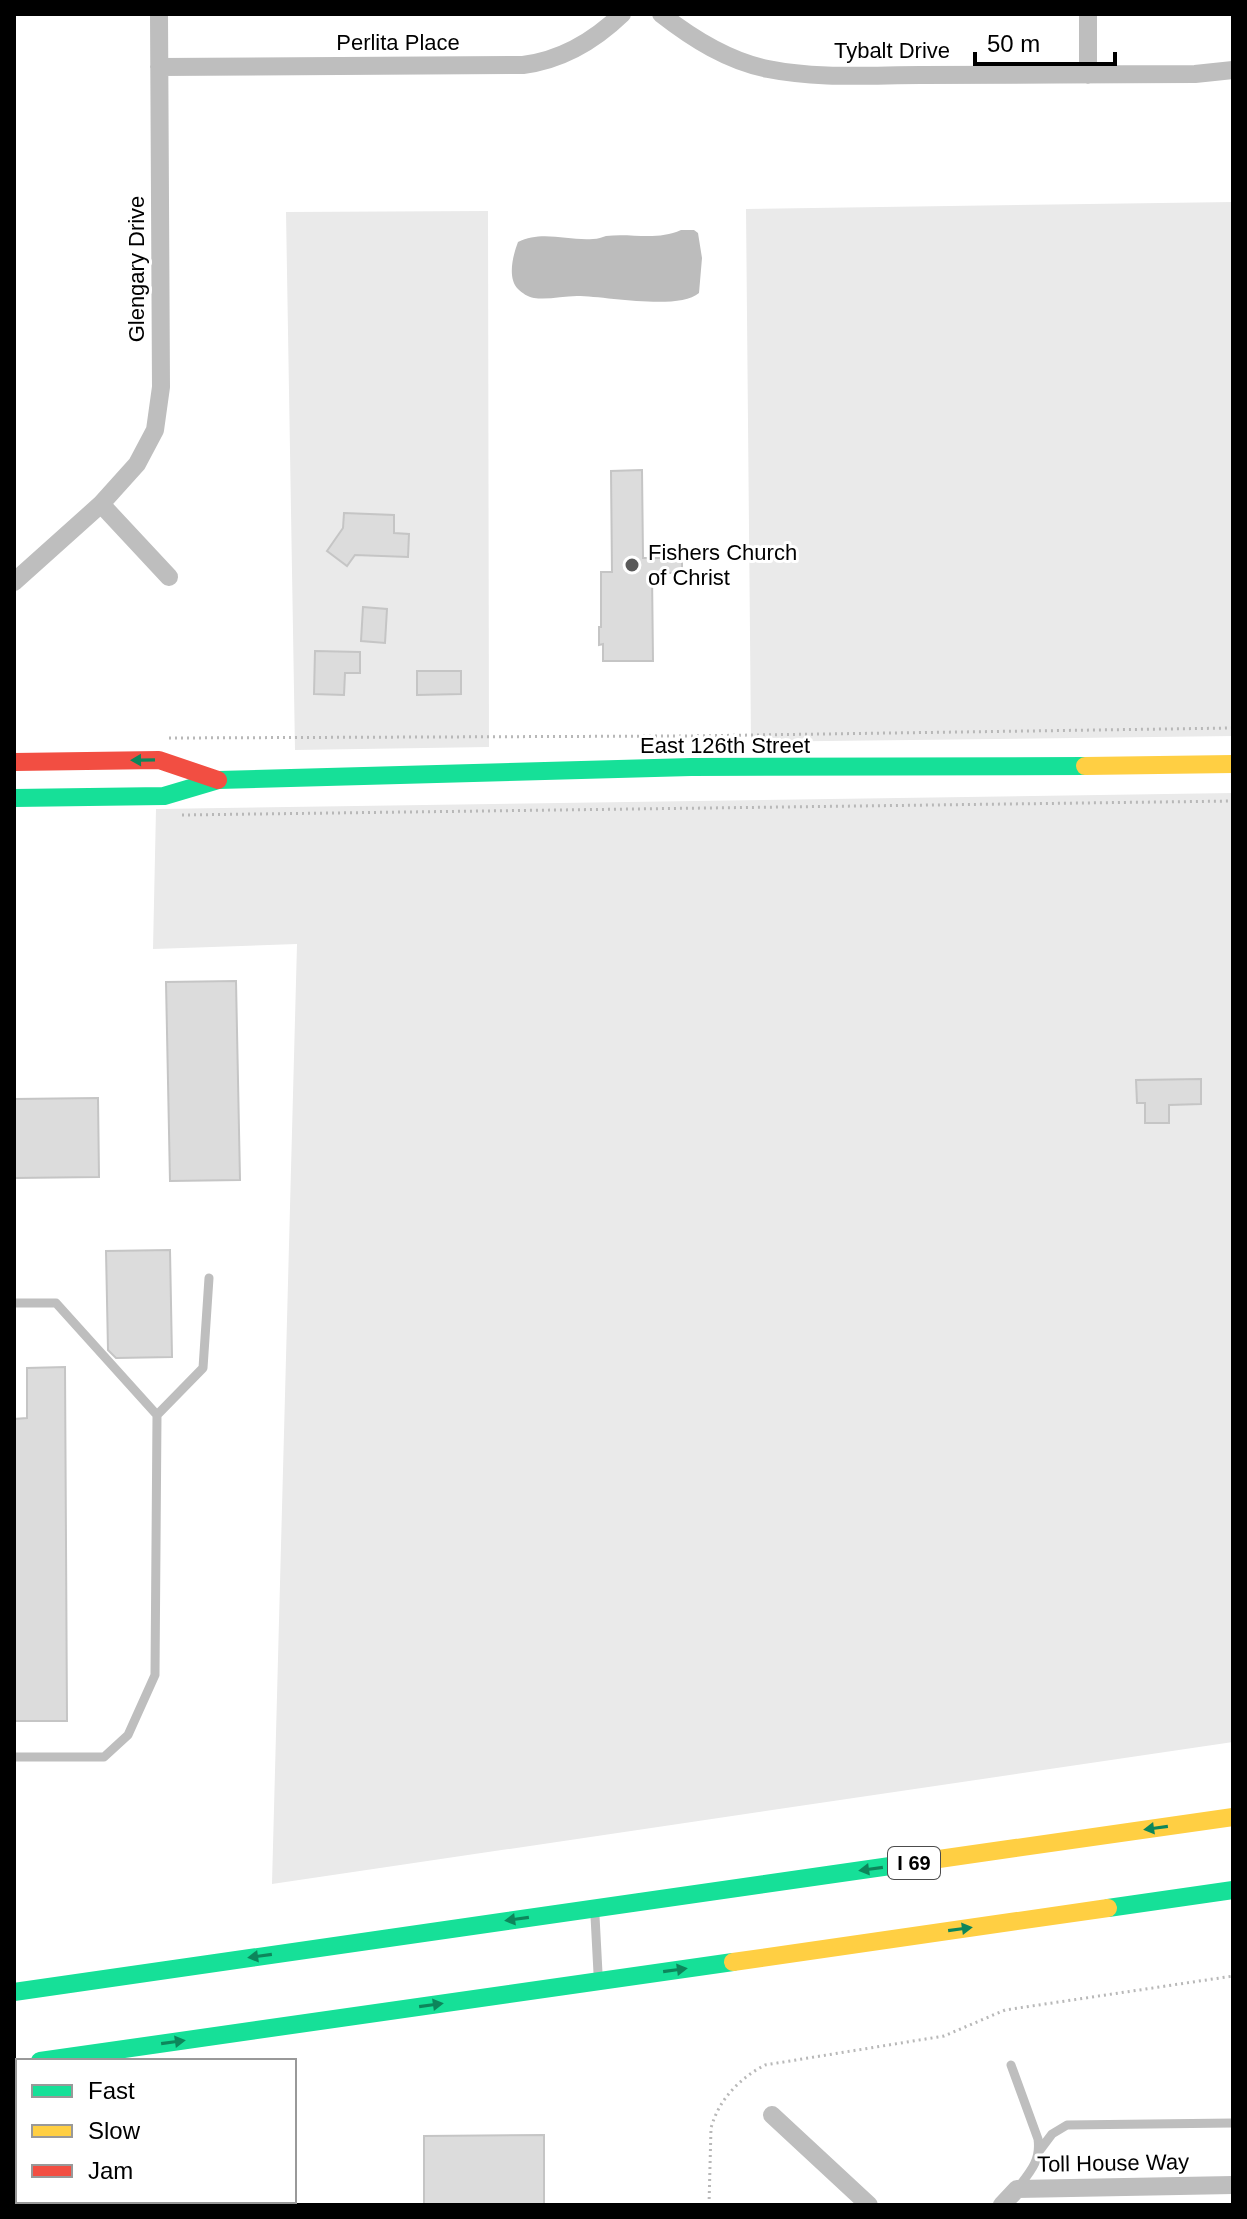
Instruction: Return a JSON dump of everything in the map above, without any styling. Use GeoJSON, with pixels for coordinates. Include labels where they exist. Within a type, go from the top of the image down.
{"type":"FeatureCollection","features":[{"type":"Feature","properties":{"kind":"main road","name":"East 126th Street"},"geometry":{"type":"LineString","coordinates":[[14,762],[159,760],[218,780]]}},
{"type":"Feature","properties":{"kind":"main road","name":"East 126th Street"},"geometry":{"type":"LineString","coordinates":[[14,798],[164,796],[218,780],[691,767],[1233,764]]}},
{"type":"Feature","properties":{"kind":"main road","name":"I 69"},"geometry":{"type":"LineString","coordinates":[[14,1992],[1233,1817]]}},
{"type":"Feature","properties":{"kind":"main road"},"geometry":{"type":"LineString","coordinates":[[54,2059],[1233,1890]]}},
{"type":"Feature","properties":{"kind":"street","name":"Glengary Drive"},"geometry":{"type":"LineString","coordinates":[[14,582],[101,504],[137,464],[155,430],[159,410],[159,14]]}},
{"type":"Feature","properties":{"kind":"street","name":"Perlita Place"},"geometry":{"type":"LineString","coordinates":[[159,67],[541,63],[576,49],[622,14]]}},
{"type":"Feature","properties":{"kind":"street","name":"Tybalt Drive"},"geometry":{"type":"LineString","coordinates":[[661,14],[692,38],[734,59],[769,70],[1088,75],[1195,74],[1233,70]]}},
{"type":"Feature","properties":{"kind":"street"},"geometry":{"type":"LineString","coordinates":[[1088,14],[1088,75]]}},
{"type":"Feature","properties":{"kind":"street"},"geometry":{"type":"LineString","coordinates":[[101,504],[169,577]]}},
{"type":"Feature","properties":{"kind":"street"},"geometry":{"type":"LineString","coordinates":[[772,2115],[869,2205]]}},
{"type":"Feature","properties":{"kind":"street","name":"Toll House Way"},"geometry":{"type":"LineString","coordinates":[[1002,2205],[1017,2189],[1233,2185]]}},
{"type":"Feature","properties":{"kind":"lane"},"geometry":{"type":"LineString","coordinates":[[157,1415],[203,1368],[209,1278]]}},
{"type":"Feature","properties":{"kind":"lane"},"geometry":{"type":"LineString","coordinates":[[14,1303],[56,1303],[157,1415],[155,1675],[128,1735],[104,1757],[14,1757]]}},
{"type":"Feature","properties":{"kind":"lane"},"geometry":{"type":"LineString","coordinates":[[594,1908],[598,1981]]}},
{"type":"Feature","properties":{"kind":"lane"},"geometry":{"type":"LineString","coordinates":[[1011,2065],[1040,2150],[1038,2162],[1017,2189]]}},
{"type":"Feature","properties":{"kind":"lane"},"geometry":{"type":"LineString","coordinates":[[1040,2150],[1052,2134],[1067,2125],[1233,2123]]}},
{"type":"Feature","properties":{"kind":"path"},"geometry":{"type":"LineString","coordinates":[[161,738],[670,736],[1233,728]]}},
{"type":"Feature","properties":{"kind":"path"},"geometry":{"type":"LineString","coordinates":[[173,815],[1233,801]]}},
{"type":"Feature","properties":{"kind":"path"},"geometry":{"type":"LineString","coordinates":[[709,2205],[714,2117],[733,2088],[748,2074],[765,2065],[944,2036],[1005,2010],[1233,1976]]}},
{"type":"Feature","properties":{"kind":"shaded area"},"geometry":{"type":"Polygon","coordinates":[[[1233,202],[1233,736],[751,742],[746,209],[1233,202]]]}},
{"type":"Feature","properties":{"kind":"shaded area"},"geometry":{"type":"Polygon","coordinates":[[[488,211],[489,747],[295,750],[286,212],[488,211]]]}},
{"type":"Feature","properties":{"kind":"shaded area"},"geometry":{"type":"Polygon","coordinates":[[[681,230],[698,233],[702,258],[699,293],[689,298],[659,302],[577,296],[534,298],[520,290],[513,279],[513,260],[518,242],[527,239],[546,236],[595,239],[616,235],[654,236],[681,230]]]}},
{"type":"Feature","properties":{"kind":"shaded area"},"geometry":{"type":"Polygon","coordinates":[[[1233,793],[1233,1742],[272,1884],[297,944],[153,949],[156,809],[1233,793]]]}},
{"type":"Feature","properties":{"kind":"building","name":"Fishers Church of Christ"},"geometry":{"type":"Polygon","coordinates":[[[642,470],[643,558],[682,558],[682,573],[652,573],[653,661],[603,661],[603,644],[599,645],[601,572],[612,572],[611,471],[642,470]]]}},
{"type":"Feature","properties":{"kind":"building"},"geometry":{"type":"Polygon","coordinates":[[[344,513],[394,515],[394,533],[409,534],[408,557],[355,555],[347,566],[327,551],[343,528],[344,513]]]}},
{"type":"Feature","properties":{"kind":"building"},"geometry":{"type":"Polygon","coordinates":[[[363,607],[387,609],[385,643],[361,641],[363,607]]]}},
{"type":"Feature","properties":{"kind":"building"},"geometry":{"type":"Polygon","coordinates":[[[315,651],[360,652],[360,673],[345,673],[344,695],[314,694],[315,651]]]}},
{"type":"Feature","properties":{"kind":"building"},"geometry":{"type":"Polygon","coordinates":[[[417,671],[461,671],[461,694],[417,695],[417,671]]]}},
{"type":"Feature","properties":{"kind":"building"},"geometry":{"type":"Polygon","coordinates":[[[236,981],[240,1180],[170,1181],[166,982],[236,981]]]}},
{"type":"Feature","properties":{"kind":"building"},"geometry":{"type":"Polygon","coordinates":[[[1201,1079],[1201,1104],[1169,1105],[1169,1123],[1145,1123],[1145,1103],[1137,1103],[1136,1080],[1201,1079]]]}},
{"type":"Feature","properties":{"kind":"building"},"geometry":{"type":"Polygon","coordinates":[[[98,1098],[99,1177],[14,1178],[14,1099],[98,1098]]]}},
{"type":"Feature","properties":{"kind":"building"},"geometry":{"type":"Polygon","coordinates":[[[170,1250],[172,1357],[116,1358],[108,1350],[106,1251],[170,1250]]]}},
{"type":"Feature","properties":{"kind":"building"},"geometry":{"type":"Polygon","coordinates":[[[65,1367],[67,1721],[14,1721],[14,1419],[27,1418],[27,1368],[65,1367]]]}},
{"type":"Feature","properties":{"kind":"building"},"geometry":{"type":"Polygon","coordinates":[[[544,2135],[544,2205],[424,2205],[424,2136],[544,2135]]]}},
{"type":"Feature","properties":{"kind":"traffic: fast"},"geometry":{"type":"LineString","coordinates":[[14,798],[164,796],[218,780],[691,767],[1085,766]]}},
{"type":"Feature","properties":{"kind":"traffic: fast"},"geometry":{"type":"LineString","coordinates":[[14,1992],[932,1860]]}},
{"type":"Feature","properties":{"kind":"traffic: fast"},"geometry":{"type":"LineString","coordinates":[[1108,1908],[1233,1890]]}},
{"type":"Feature","properties":{"kind":"traffic: fast"},"geometry":{"type":"LineString","coordinates":[[54,2059],[733,1962]]}},
{"type":"Feature","properties":{"kind":"traffic: slow"},"geometry":{"type":"LineString","coordinates":[[1085,766],[1233,764]]}},
{"type":"Feature","properties":{"kind":"traffic: slow"},"geometry":{"type":"LineString","coordinates":[[932,1860],[1233,1817]]}},
{"type":"Feature","properties":{"kind":"traffic: slow"},"geometry":{"type":"LineString","coordinates":[[733,1962],[1108,1908]]}},
{"type":"Feature","properties":{"kind":"traffic: jam"},"geometry":{"type":"LineString","coordinates":[[14,762],[159,760],[218,780]]}},
{"type":"Feature","properties":{"kind":"place","name":"Fishers Church of Christ"},"geometry":{"type":"Point","coordinates":[632,565]}}]}
